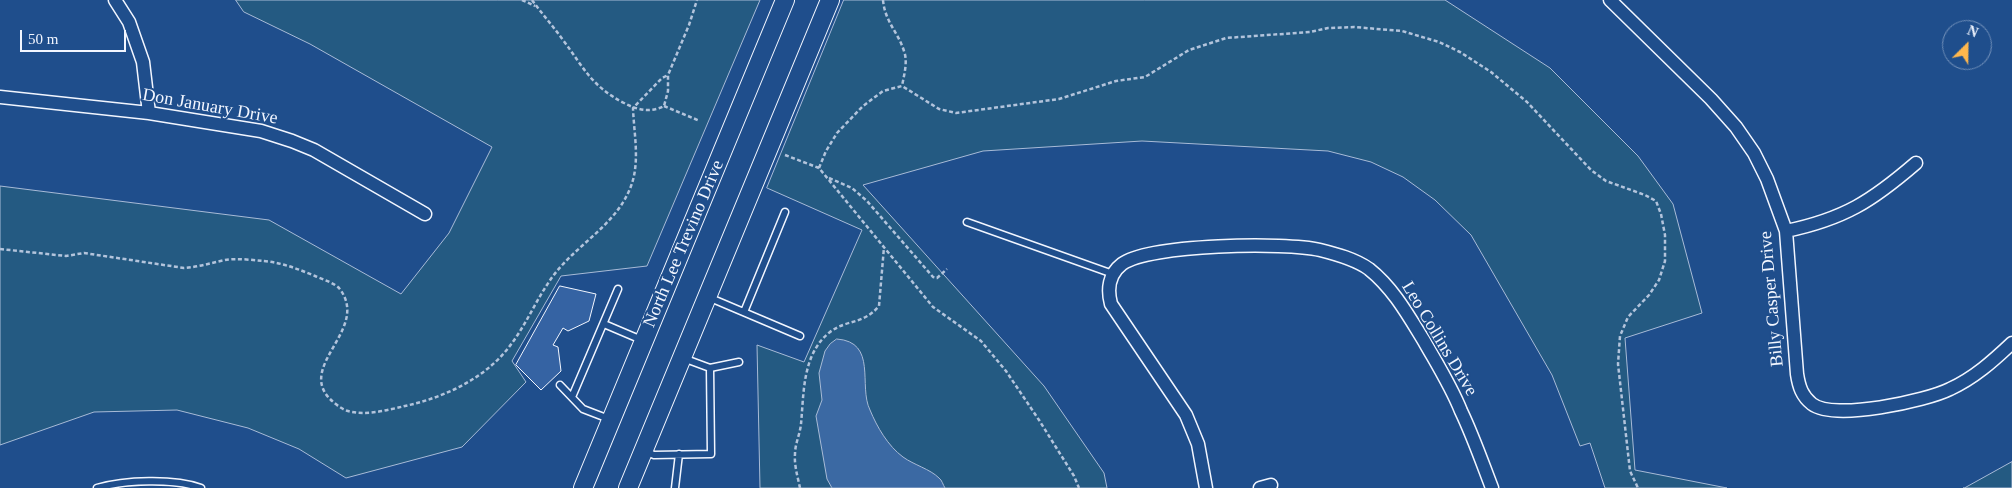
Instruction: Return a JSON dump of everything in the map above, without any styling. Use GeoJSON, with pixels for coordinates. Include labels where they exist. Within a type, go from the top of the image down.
{"type":"FeatureCollection","features":[{"type":"Feature","properties":{"kind":"main road","name":"North Lee Trevino Drive"},"geometry":{"type":"LineString","coordinates":[[583,488],[785,0]]}},
{"type":"Feature","properties":{"kind":"main road"},"geometry":{"type":"LineString","coordinates":[[628,488],[830,0]]}},
{"type":"Feature","properties":{"kind":"street"},"geometry":{"type":"LineString","coordinates":[[115,0],[129,22],[143,62],[149,113]]}},
{"type":"Feature","properties":{"kind":"street","name":"Billy Casper Drive"},"geometry":{"type":"LineString","coordinates":[[1610,0],[1680,66],[1736,126],[1754,153],[1767,179],[1786,231],[1797,374],[1800,390],[1813,405],[1824,410],[1845,411],[1894,405],[1935,396],[1968,379],[2012,344]]}},
{"type":"Feature","properties":{"kind":"street","name":"Don January Drive"},"geometry":{"type":"LineString","coordinates":[[0,97],[149,113],[261,131],[314,150],[424,214]]}},
{"type":"Feature","properties":{"kind":"street"},"geometry":{"type":"LineString","coordinates":[[1786,231],[1814,225],[1859,206],[1884,190],[1916,163]]}},
{"type":"Feature","properties":{"kind":"street","name":"Leo Collins Drive"},"geometry":{"type":"LineString","coordinates":[[1113,274],[1124,262],[1138,257],[1179,250],[1242,245],[1276,245],[1319,250],[1354,260],[1368,269],[1386,285],[1408,313],[1461,410],[1492,488]]}},
{"type":"Feature","properties":{"kind":"street"},"geometry":{"type":"LineString","coordinates":[[1113,274],[1108,290],[1111,304],[1186,414],[1198,444],[1206,488]]}},
{"type":"Feature","properties":{"kind":"lane"},"geometry":{"type":"LineString","coordinates":[[744,312],[785,212]]}},
{"type":"Feature","properties":{"kind":"lane"},"geometry":{"type":"LineString","coordinates":[[968,222],[1113,274]]}},
{"type":"Feature","properties":{"kind":"lane"},"geometry":{"type":"LineString","coordinates":[[572,398],[618,290]]}},
{"type":"Feature","properties":{"kind":"lane"},"geometry":{"type":"LineString","coordinates":[[707,296],[800,336]]}},
{"type":"Feature","properties":{"kind":"lane"},"geometry":{"type":"LineString","coordinates":[[604,324],[644,341]]}},
{"type":"Feature","properties":{"kind":"lane"},"geometry":{"type":"LineString","coordinates":[[681,358],[710,368],[739,362]]}},
{"type":"Feature","properties":{"kind":"lane"},"geometry":{"type":"LineString","coordinates":[[643,451],[654,455],[711,454],[710,368]]}},
{"type":"Feature","properties":{"kind":"lane"},"geometry":{"type":"LineString","coordinates":[[560,385],[583,409],[611,420]]}},
{"type":"Feature","properties":{"kind":"lane"},"geometry":{"type":"LineString","coordinates":[[676,488],[680,454]]}},
{"type":"Feature","properties":{"kind":"lane"},"geometry":{"type":"LineString","coordinates":[[97,488],[107,485],[151,482],[191,484],[201,488]]}},
{"type":"Feature","properties":{"kind":"path"},"geometry":{"type":"LineString","coordinates":[[522,0],[537,6]]}},
{"type":"Feature","properties":{"kind":"path"},"geometry":{"type":"LineString","coordinates":[[532,0],[592,80],[606,94],[633,108],[644,110],[657,110],[664,106],[668,91],[668,75],[689,25],[697,0]]}},
{"type":"Feature","properties":{"kind":"path"},"geometry":{"type":"LineString","coordinates":[[883,0],[884,13],[904,51],[906,64],[902,86]]}},
{"type":"Feature","properties":{"kind":"path"},"geometry":{"type":"LineString","coordinates":[[819,168],[826,150],[837,133],[863,106],[883,91],[902,86],[940,109],[956,113],[1059,99],[1116,81],[1145,77],[1189,50],[1226,38],[1354,27],[1402,31],[1439,42],[1460,52],[1491,72],[1527,102],[1591,170],[1606,181],[1646,195],[1656,201],[1661,214],[1665,235],[1665,261],[1660,280],[1628,317],[1620,336],[1618,364],[1630,471],[1638,488]]}},
{"type":"Feature","properties":{"kind":"path"},"geometry":{"type":"LineString","coordinates":[[0,249],[66,256],[84,253],[184,268],[227,260],[264,261],[291,266],[338,287],[346,302],[348,319],[340,337],[323,364],[322,381],[325,393],[334,403],[348,411],[366,412],[420,403],[453,391],[491,366],[512,344],[540,295],[558,270],[616,213],[629,191],[636,171],[633,108],[657,82],[668,75]]}},
{"type":"Feature","properties":{"kind":"path"},"geometry":{"type":"LineString","coordinates":[[664,106],[700,121]]}},
{"type":"Feature","properties":{"kind":"path"},"geometry":{"type":"LineString","coordinates":[[785,155],[819,168],[933,307],[981,341],[1006,371],[1074,476],[1079,488]]}},
{"type":"Feature","properties":{"kind":"path"},"geometry":{"type":"LineString","coordinates":[[828,177],[852,188],[867,201],[933,278],[937,278],[947,269]]}},
{"type":"Feature","properties":{"kind":"path"},"geometry":{"type":"LineString","coordinates":[[800,488],[794,455],[809,362],[816,348],[829,332],[865,319],[879,306],[884,246]]}},
{"type":"Feature","properties":{"kind":"shaded area"},"geometry":{"type":"Polygon","coordinates":[[[236,0],[760,0],[647,266],[561,276],[512,361],[526,382],[462,447],[346,478],[299,449],[248,428],[177,410],[94,412],[0,445],[0,186],[269,220],[401,294],[449,233],[492,147],[310,44],[244,12],[236,0]]]}},
{"type":"Feature","properties":{"kind":"shaded area"},"geometry":{"type":"Polygon","coordinates":[[[844,0],[1445,0],[1550,68],[1638,156],[1673,204],[1702,313],[1625,338],[1635,470],[1727,488],[1605,488],[1590,443],[1580,446],[1552,375],[1471,235],[1435,200],[1403,177],[1371,162],[1328,151],[1142,141],[983,151],[863,185],[1044,386],[1104,473],[1107,488],[760,488],[757,345],[804,362],[862,230],[767,188],[844,0]]]}},
{"type":"Feature","properties":{"kind":"shaded area"},"geometry":{"type":"Polygon","coordinates":[[[837,339],[850,342],[858,348],[862,356],[867,400],[870,410],[888,442],[903,457],[935,475],[941,480],[945,488],[832,488],[827,479],[816,416],[822,400],[819,373],[825,351],[837,339]]]}},
{"type":"Feature","properties":{"kind":"shaded area"},"geometry":{"type":"Polygon","coordinates":[[[2012,462],[2012,488],[1964,488],[2012,462]]]}},
{"type":"Feature","properties":{"kind":"building"},"geometry":{"type":"Polygon","coordinates":[[[560,286],[596,294],[589,321],[568,331],[563,328],[553,345],[558,347],[561,371],[541,390],[516,365],[560,286]]]}}]}
